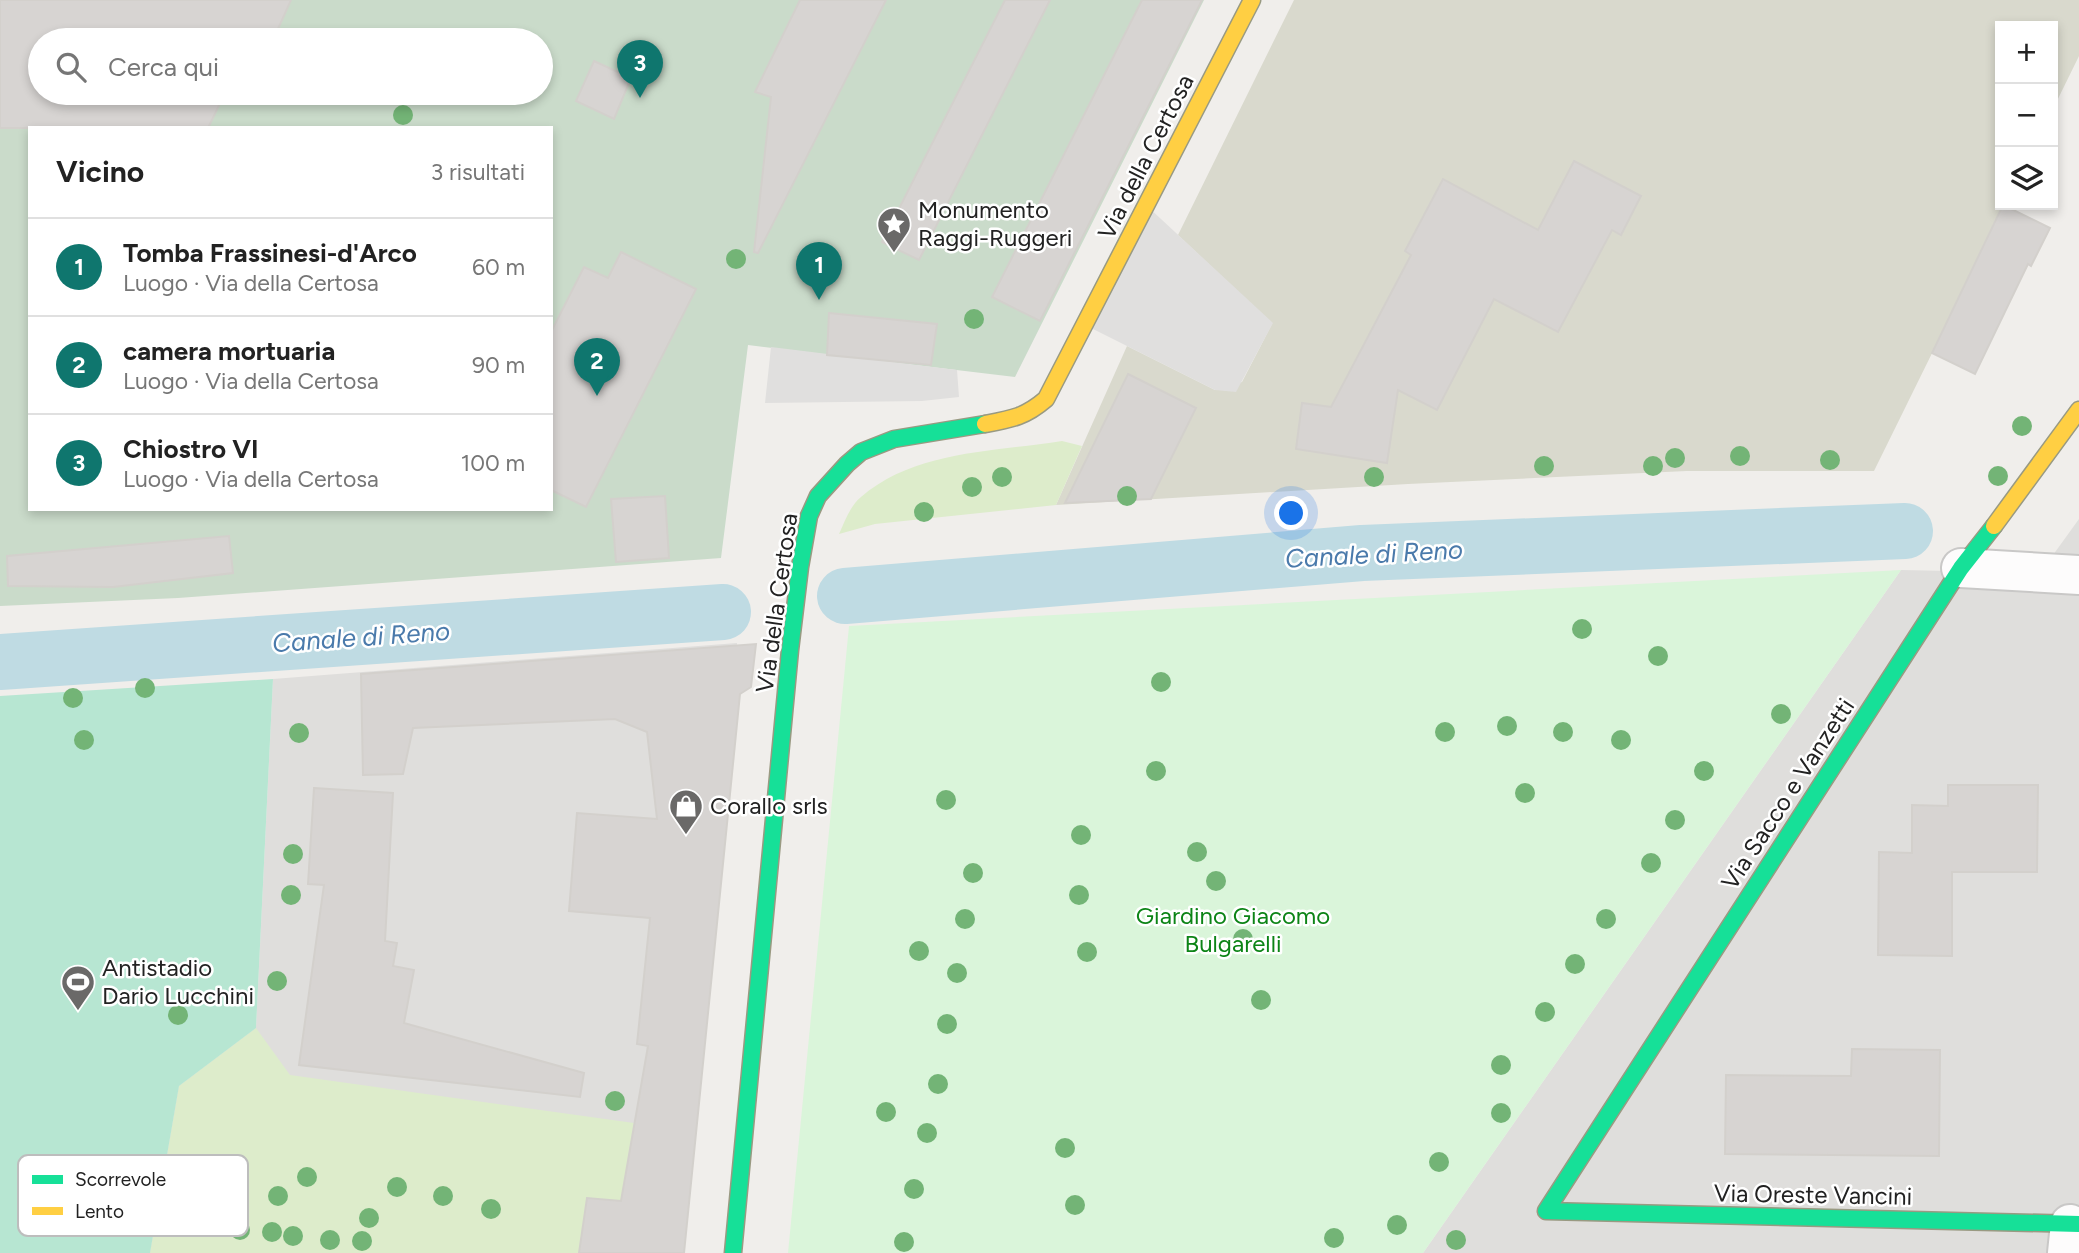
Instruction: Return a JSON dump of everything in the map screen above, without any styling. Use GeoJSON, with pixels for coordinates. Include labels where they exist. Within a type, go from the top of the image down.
{"type":"FeatureCollection","features":[{"type":"Feature","properties":{"kind":"street","name":"Via della Certosa"},"geometry":{"type":"LineString","coordinates":[[733,1253],[790,650],[809,516],[818,496],[861,452],[894,439],[1012,419],[1031,412],[1046,400],[1252,0]]}},
{"type":"Feature","properties":{"kind":"street","name":"Via Sacco e Vanzetti"},"geometry":{"type":"LineString","coordinates":[[1546,1211],[1961,568],[2016,498],[2079,410]]}},
{"type":"Feature","properties":{"kind":"street"},"geometry":{"type":"LineString","coordinates":[[1961,568],[2079,575]]}},
{"type":"Feature","properties":{"kind":"street","name":"Via Oreste Vancini"},"geometry":{"type":"LineString","coordinates":[[1546,1211],[2072,1234]]}},
{"type":"Feature","properties":{"kind":"shaded area"},"geometry":{"type":"Polygon","coordinates":[[[1294,0],[2079,0],[2079,56],[2058,99],[2058,21],[1995,21],[1995,210],[2003,210],[1874,471],[1687,471],[1056,505],[1127,346],[1215,390],[1242,382],[1272,324],[1178,235],[1294,0]]]}},
{"type":"Feature","properties":{"kind":"shaded area"},"geometry":{"type":"Polygon","coordinates":[[[1147,206],[1273,323],[1236,392],[1215,390],[1085,325],[1147,206]]]}},
{"type":"Feature","properties":{"kind":"shaded area"},"geometry":{"type":"Polygon","coordinates":[[[771,347],[957,370],[959,397],[922,401],[765,403],[771,347]]]}},
{"type":"Feature","properties":{"kind":"shaded area"},"geometry":{"type":"Polygon","coordinates":[[[2079,519],[2079,1253],[1423,1253],[1901,570],[2040,573],[2079,519]]]}},
{"type":"Feature","properties":{"kind":"shaded area"},"geometry":{"type":"Polygon","coordinates":[[[737,643],[680,1253],[150,1253],[153,1236],[248,1236],[248,1155],[167,1155],[179,1086],[256,1028],[273,679],[737,643]]]}},
{"type":"Feature","properties":{"kind":"green space"},"geometry":{"type":"Polygon","coordinates":[[[0,0],[1204,0],[1015,377],[748,345],[721,558],[178,598],[0,606],[0,0]]]}},
{"type":"Feature","properties":{"kind":"green space"},"geometry":{"type":"Polygon","coordinates":[[[1062,441],[1082,446],[1056,505],[875,524],[839,534],[848,514],[861,497],[906,470],[983,451],[1062,441]]]}},
{"type":"Feature","properties":{"kind":"green space","name":"Giardino Giacomo Bulgarelli"},"geometry":{"type":"Polygon","coordinates":[[[1901,570],[1423,1253],[788,1253],[849,626],[1901,570]]]}},
{"type":"Feature","properties":{"kind":"green space"},"geometry":{"type":"Polygon","coordinates":[[[273,679],[256,1028],[179,1086],[167,1155],[18,1155],[18,1236],[153,1236],[150,1253],[0,1253],[0,696],[273,679]]]}},
{"type":"Feature","properties":{"kind":"green space"},"geometry":{"type":"Polygon","coordinates":[[[256,1028],[290,1075],[634,1123],[620,1207],[587,1198],[579,1253],[150,1253],[153,1236],[248,1236],[248,1155],[167,1155],[179,1086],[256,1028]]]}},
{"type":"Feature","properties":{"kind":"building"},"geometry":{"type":"Polygon","coordinates":[[[0,0],[291,0],[278,28],[28,28],[28,105],[219,105],[209,126],[0,128],[0,0]]]}},
{"type":"Feature","properties":{"kind":"building"},"geometry":{"type":"Polygon","coordinates":[[[800,0],[886,0],[758,253],[754,252],[771,97],[755,92],[800,0]]]}},
{"type":"Feature","properties":{"kind":"building"},"geometry":{"type":"Polygon","coordinates":[[[1005,0],[1050,0],[919,260],[882,242],[1005,0]]]}},
{"type":"Feature","properties":{"kind":"building"},"geometry":{"type":"Polygon","coordinates":[[[1142,0],[1202,0],[1040,321],[992,297],[1142,0]]]}},
{"type":"Feature","properties":{"kind":"building"},"geometry":{"type":"Polygon","coordinates":[[[594,61],[631,78],[614,119],[576,101],[594,61]]]}},
{"type":"Feature","properties":{"kind":"building"},"geometry":{"type":"Polygon","coordinates":[[[1574,161],[1641,196],[1621,235],[1612,230],[1558,332],[1494,299],[1437,410],[1398,390],[1387,463],[1296,449],[1302,403],[1331,407],[1411,255],[1405,251],[1443,179],[1538,230],[1574,161]]]}},
{"type":"Feature","properties":{"kind":"building"},"geometry":{"type":"Polygon","coordinates":[[[2001,210],[2013,210],[2050,228],[2031,266],[2028,264],[1975,374],[1932,353],[2001,210]]]}},
{"type":"Feature","properties":{"kind":"building"},"geometry":{"type":"Polygon","coordinates":[[[621,252],[696,289],[586,507],[553,491],[553,328],[584,267],[608,278],[621,252]]]}},
{"type":"Feature","properties":{"kind":"building"},"geometry":{"type":"Polygon","coordinates":[[[829,313],[937,324],[931,365],[827,355],[829,313]]]}},
{"type":"Feature","properties":{"kind":"building"},"geometry":{"type":"Polygon","coordinates":[[[1128,374],[1196,408],[1151,499],[1065,503],[1128,374]]]}},
{"type":"Feature","properties":{"kind":"building"},"geometry":{"type":"Polygon","coordinates":[[[665,496],[669,558],[616,562],[611,499],[665,496]]]}},
{"type":"Feature","properties":{"kind":"building"},"geometry":{"type":"Polygon","coordinates":[[[229,536],[233,573],[113,587],[8,586],[7,556],[229,536]]]}},
{"type":"Feature","properties":{"kind":"building"},"geometry":{"type":"Polygon","coordinates":[[[756,644],[751,687],[740,694],[684,1253],[579,1253],[587,1198],[621,1201],[648,1046],[637,1044],[650,918],[569,911],[577,813],[657,819],[647,732],[615,719],[413,728],[403,774],[363,775],[361,674],[756,644]]]}},
{"type":"Feature","properties":{"kind":"building"},"geometry":{"type":"Polygon","coordinates":[[[1948,785],[2038,785],[2037,872],[1952,872],[1952,956],[1878,955],[1879,852],[1912,853],[1912,805],[1948,806],[1948,785]]]}},
{"type":"Feature","properties":{"kind":"building"},"geometry":{"type":"Polygon","coordinates":[[[314,788],[393,793],[385,941],[397,943],[393,966],[414,970],[404,1023],[584,1073],[580,1097],[299,1065],[324,885],[308,884],[314,788]]]}},
{"type":"Feature","properties":{"kind":"building"},"geometry":{"type":"Polygon","coordinates":[[[1852,1049],[1940,1050],[1939,1156],[1725,1154],[1726,1075],[1851,1076],[1852,1049]]]}},
{"type":"Feature","properties":{"kind":"waterway","name":"Canale di Reno"},"geometry":{"type":"LineString","coordinates":[[845,596],[1362,553],[1905,531]]}},
{"type":"Feature","properties":{"kind":"waterway","name":"Canale di Reno"},"geometry":{"type":"LineString","coordinates":[[0,662],[723,612]]}},
{"type":"Feature","properties":{"kind":"traffic: fast"},"geometry":{"type":"LineString","coordinates":[[733,1253],[790,650],[809,516],[818,496],[861,452],[894,439],[985,424]]}},
{"type":"Feature","properties":{"kind":"traffic: fast"},"geometry":{"type":"LineString","coordinates":[[1546,1211],[1961,568],[1994,526]]}},
{"type":"Feature","properties":{"kind":"traffic: fast"},"geometry":{"type":"LineString","coordinates":[[1546,1211],[2079,1224]]}},
{"type":"Feature","properties":{"kind":"traffic: slow"},"geometry":{"type":"LineString","coordinates":[[985,424],[1018,416],[1046,399],[1252,0]]}},
{"type":"Feature","properties":{"kind":"traffic: slow"},"geometry":{"type":"LineString","coordinates":[[1994,526],[2079,410]]}},
{"type":"Feature","properties":{"kind":"place","name":"Chiostro VI"},"geometry":{"type":"Point","coordinates":[640,98]}},
{"type":"Feature","properties":{"kind":"place","name":"Monumento Raggi-Ruggeri"},"geometry":{"type":"Point","coordinates":[894,254]}},
{"type":"Feature","properties":{"kind":"place","name":"Tomba Frassinesi-d'Arco"},"geometry":{"type":"Point","coordinates":[819,300]}},
{"type":"Feature","properties":{"kind":"place","name":"camera mortuaria"},"geometry":{"type":"Point","coordinates":[597,396]}},
{"type":"Feature","properties":{"kind":"place","name":"Corallo srls"},"geometry":{"type":"Point","coordinates":[686,836]}},
{"type":"Feature","properties":{"kind":"place","name":"Antistadio Dario Lucchini"},"geometry":{"type":"Point","coordinates":[78,1012]}}]}
